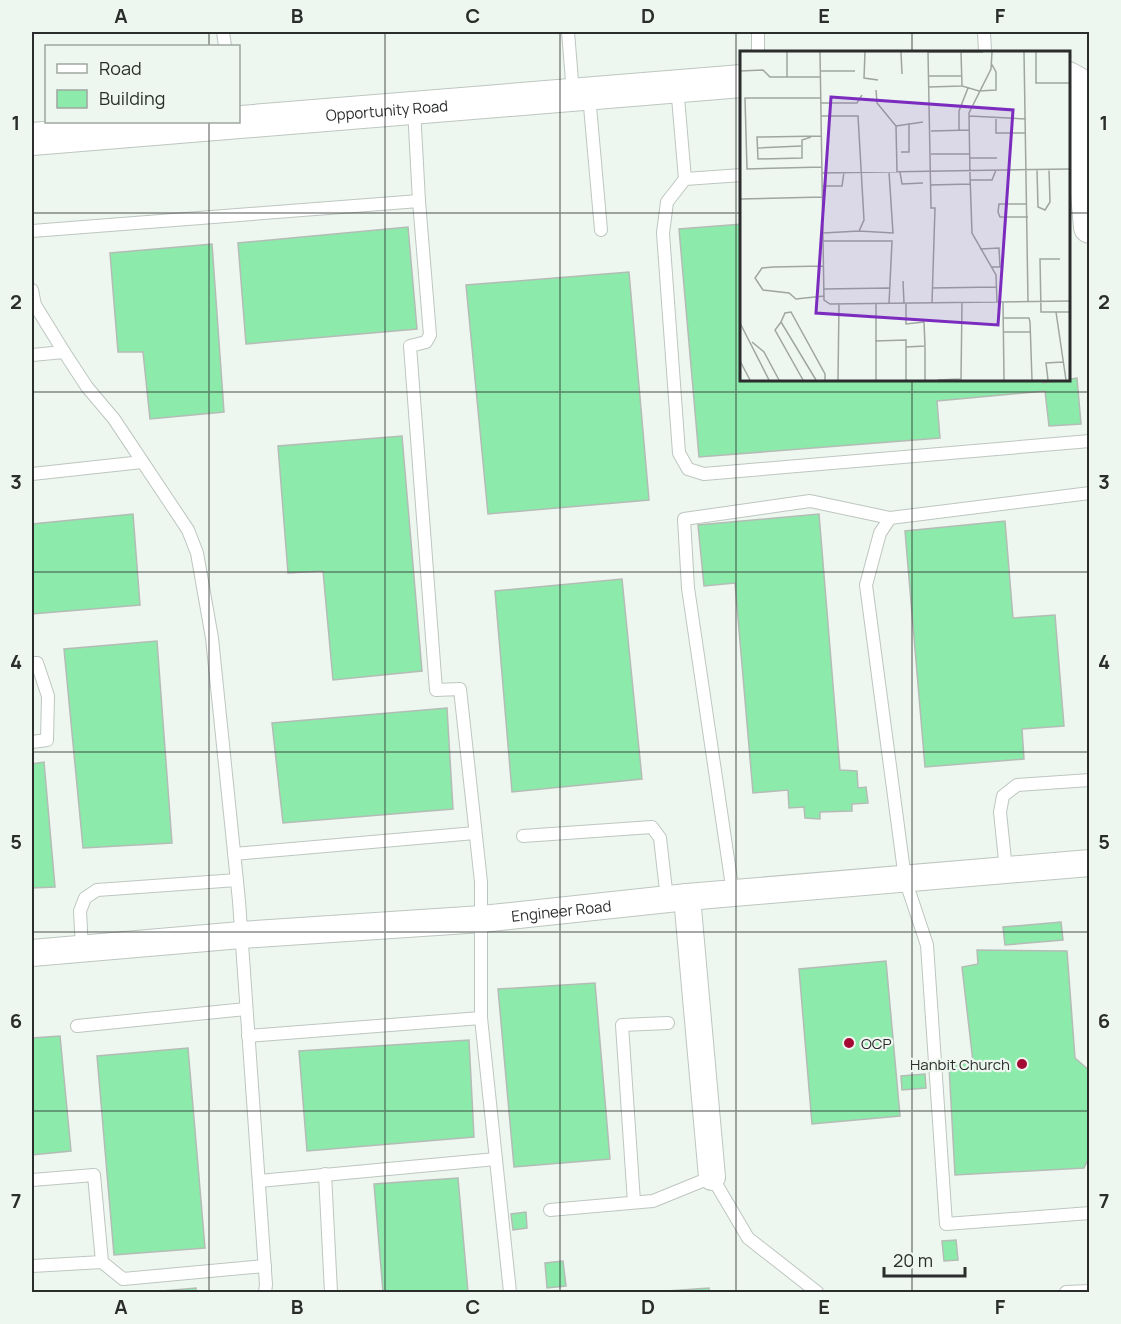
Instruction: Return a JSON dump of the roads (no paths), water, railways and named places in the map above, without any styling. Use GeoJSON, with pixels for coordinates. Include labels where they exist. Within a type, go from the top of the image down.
{"type":"FeatureCollection","features":[{"type":"Feature","properties":{"kind":"street","name":"Opportunity Road"},"geometry":{"type":"LineString","coordinates":[[240,121],[740,81]]}},
{"type":"Feature","properties":{"kind":"street"},"geometry":{"type":"LineString","coordinates":[[1079,93],[1076,151],[1089,227]]}},
{"type":"Feature","properties":{"kind":"street","name":"Opportunity Road"},"geometry":{"type":"LineString","coordinates":[[32,139],[220,123]]}},
{"type":"Feature","properties":{"kind":"street","name":"Engineer Road"},"geometry":{"type":"LineString","coordinates":[[32,953],[241,935],[482,919],[677,898],[1089,863]]}},
{"type":"Feature","properties":{"kind":"street"},"geometry":{"type":"LineString","coordinates":[[677,898],[712,1178]]}},
{"type":"Feature","properties":{"kind":"lane"},"geometry":{"type":"LineString","coordinates":[[568,32],[581,94],[601,230]]}},
{"type":"Feature","properties":{"kind":"lane"},"geometry":{"type":"LineString","coordinates":[[758,32],[758,51]]}},
{"type":"Feature","properties":{"kind":"lane"},"geometry":{"type":"LineString","coordinates":[[984,32],[985,51]]}},
{"type":"Feature","properties":{"kind":"lane"},"geometry":{"type":"LineString","coordinates":[[677,86],[685,179],[667,202],[663,233],[679,453],[688,469],[704,474],[1089,441]]}},
{"type":"Feature","properties":{"kind":"lane"},"geometry":{"type":"LineString","coordinates":[[414,108],[430,335],[426,342],[410,346],[436,690],[460,689],[481,882],[482,1018],[510,1293]]}},
{"type":"Feature","properties":{"kind":"lane"},"geometry":{"type":"LineString","coordinates":[[685,179],[740,175]]}},
{"type":"Feature","properties":{"kind":"lane"},"geometry":{"type":"LineString","coordinates":[[32,231],[419,201]]}},
{"type":"Feature","properties":{"kind":"lane"},"geometry":{"type":"LineString","coordinates":[[32,290],[35,305],[64,352],[87,387],[114,419],[188,530],[197,553],[212,638],[237,880],[265,1266],[265,1293]]}},
{"type":"Feature","properties":{"kind":"lane"},"geometry":{"type":"LineString","coordinates":[[32,355],[64,352]]}},
{"type":"Feature","properties":{"kind":"lane"},"geometry":{"type":"LineString","coordinates":[[32,474],[142,462]]}},
{"type":"Feature","properties":{"kind":"lane"},"geometry":{"type":"LineString","coordinates":[[733,893],[688,588],[684,519],[810,501],[890,519],[1089,493]]}},
{"type":"Feature","properties":{"kind":"lane"},"geometry":{"type":"LineString","coordinates":[[890,519],[880,533],[866,585],[905,879],[927,945],[946,1224],[1089,1213]]}},
{"type":"Feature","properties":{"kind":"lane"},"geometry":{"type":"LineString","coordinates":[[32,663],[37,663],[48,696],[47,740],[32,742]]}},
{"type":"Feature","properties":{"kind":"lane"},"geometry":{"type":"LineString","coordinates":[[1006,870],[1000,812],[1003,796],[1017,785],[1089,780]]}},
{"type":"Feature","properties":{"kind":"lane"},"geometry":{"type":"LineString","coordinates":[[523,836],[652,827],[660,838],[677,898]]}},
{"type":"Feature","properties":{"kind":"lane"},"geometry":{"type":"LineString","coordinates":[[234,854],[475,833]]}},
{"type":"Feature","properties":{"kind":"lane"},"geometry":{"type":"LineString","coordinates":[[82,949],[80,911],[85,898],[97,890],[237,880]]}},
{"type":"Feature","properties":{"kind":"lane"},"geometry":{"type":"LineString","coordinates":[[77,1026],[246,1009]]}},
{"type":"Feature","properties":{"kind":"lane"},"geometry":{"type":"LineString","coordinates":[[248,1036],[482,1018]]}},
{"type":"Feature","properties":{"kind":"lane"},"geometry":{"type":"LineString","coordinates":[[634,1202],[621,1025],[668,1023]]}},
{"type":"Feature","properties":{"kind":"lane"},"geometry":{"type":"LineString","coordinates":[[259,1181],[496,1159]]}},
{"type":"Feature","properties":{"kind":"lane"},"geometry":{"type":"LineString","coordinates":[[325,1174],[331,1293]]}},
{"type":"Feature","properties":{"kind":"lane"},"geometry":{"type":"LineString","coordinates":[[32,1180],[94,1175],[102,1262]]}},
{"type":"Feature","properties":{"kind":"lane"},"geometry":{"type":"LineString","coordinates":[[550,1210],[653,1201],[712,1178],[748,1238],[817,1293]]}},
{"type":"Feature","properties":{"kind":"lane"},"geometry":{"type":"LineString","coordinates":[[32,1266],[102,1262],[123,1279],[265,1266]]}},
{"type":"Feature","properties":{"kind":"lane"},"geometry":{"type":"LineString","coordinates":[[1066,1293],[1089,1291]]}},
{"type":"Feature","properties":{"kind":"place","name":"OCP"},"geometry":{"type":"Point","coordinates":[849,1043]}},
{"type":"Feature","properties":{"kind":"place","name":"Hanbit Church"},"geometry":{"type":"Point","coordinates":[1022,1064]}}]}
